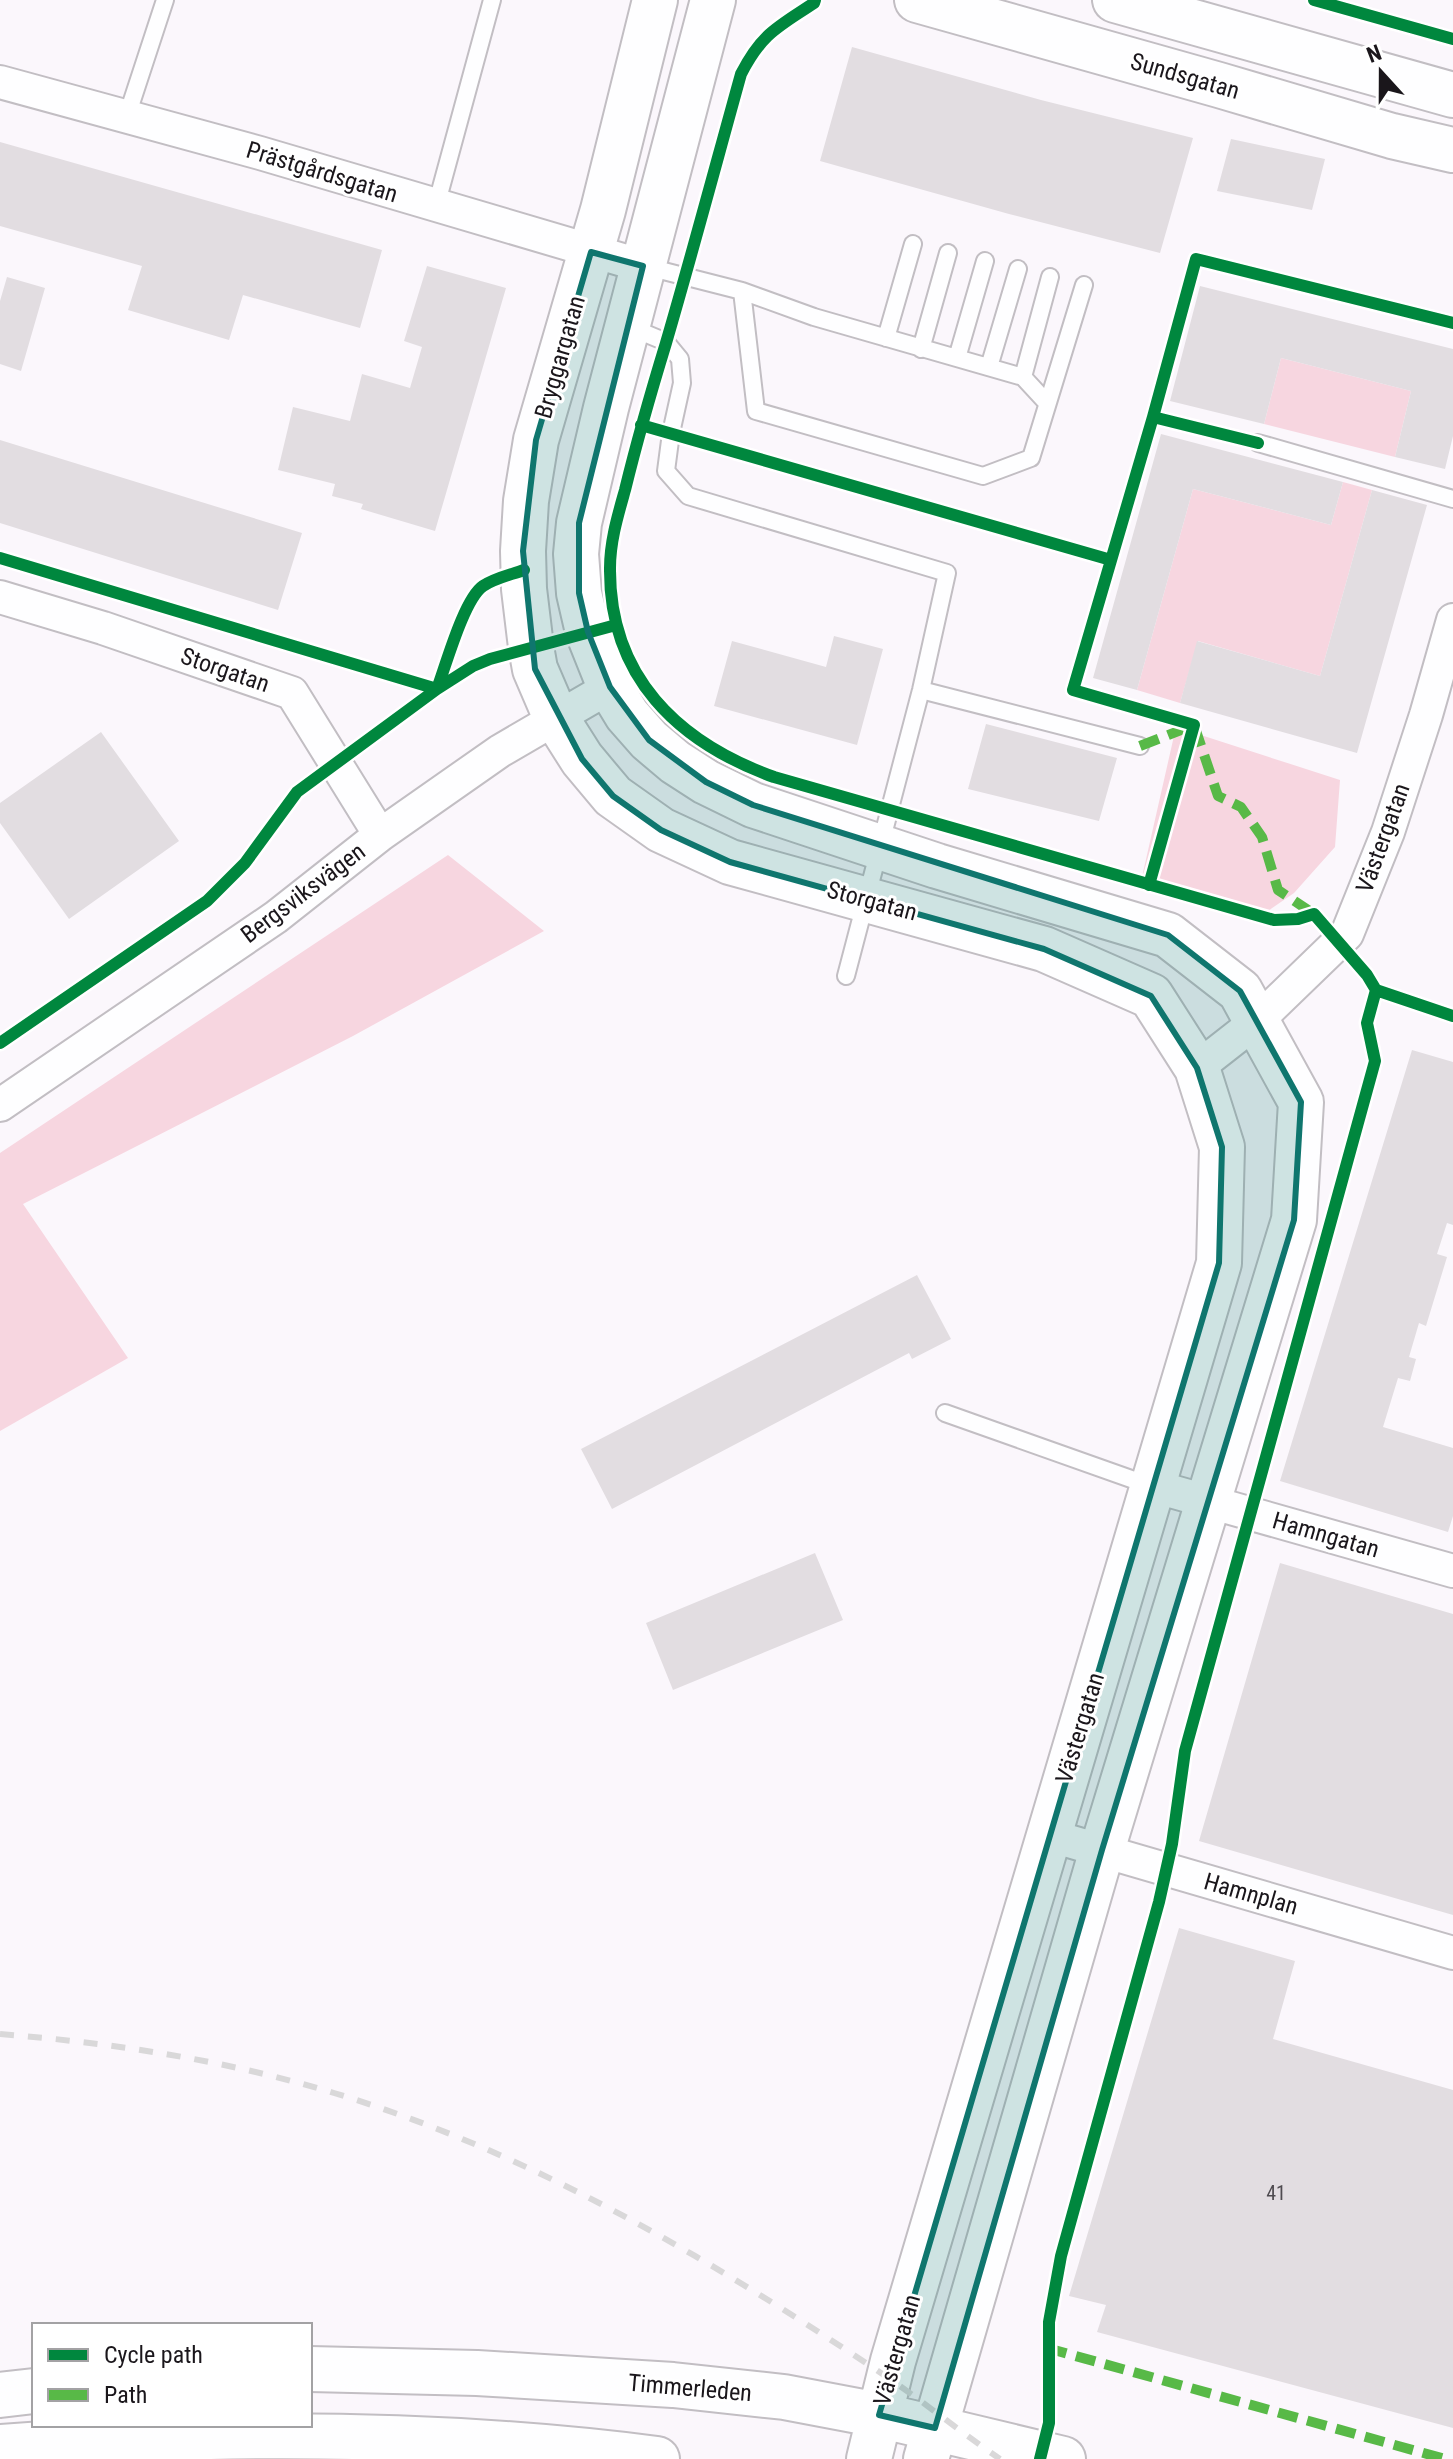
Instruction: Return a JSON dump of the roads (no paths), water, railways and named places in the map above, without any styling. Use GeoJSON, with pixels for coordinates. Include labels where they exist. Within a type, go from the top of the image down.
{"type":"FeatureCollection","features":[{"type":"Feature","properties":{"kind":"street","name":"Bryggargatan"},"geometry":{"type":"LineString","coordinates":[[556,718],[535,669],[531,647],[524,589],[526,501],[536,440],[591,252],[655,0]]}},
{"type":"Feature","properties":{"kind":"street"},"geometry":{"type":"LineString","coordinates":[[713,0],[627,325],[579,523],[576,554],[579,593],[588,632],[615,695],[649,740],[675,762],[706,782],[753,805],[937,866],[1168,935],[1240,991],[1301,1102],[1294,1220],[1102,1850],[930,2444]]}},
{"type":"Feature","properties":{"kind":"street","name":"Sundsgatan"},"geometry":{"type":"LineString","coordinates":[[917,0],[1392,136],[1453,150]]}},
{"type":"Feature","properties":{"kind":"street"},"geometry":{"type":"LineString","coordinates":[[1115,0],[1453,95]]}},
{"type":"Feature","properties":{"kind":"street","name":"Prästgårdsgatan"},"geometry":{"type":"LineString","coordinates":[[0,82],[275,157],[643,266]]}},
{"type":"Feature","properties":{"kind":"street","name":"Storgatan"},"geometry":{"type":"LineString","coordinates":[[0,597],[103,628],[292,693],[380,835]]}},
{"type":"Feature","properties":{"kind":"street","name":"Västergatan"},"geometry":{"type":"LineString","coordinates":[[869,2459],[879,2415],[1048,1835],[1219,1263],[1222,1147],[1197,1068],[1257,1021],[1347,934],[1388,832],[1453,620]]}},
{"type":"Feature","properties":{"kind":"street","name":"Bergsviksvägen"},"geometry":{"type":"LineString","coordinates":[[0,1105],[276,917],[380,835],[500,751],[556,718],[615,695]]}},
{"type":"Feature","properties":{"kind":"street","name":"Storgatan"},"geometry":{"type":"LineString","coordinates":[[556,718],[582,759],[613,796],[661,830],[730,862],[1044,949],[1151,996],[1197,1068]]}},
{"type":"Feature","properties":{"kind":"street","name":"Hamngatan"},"geometry":{"type":"LineString","coordinates":[[1153,1486],[1453,1571]]}},
{"type":"Feature","properties":{"kind":"street","name":"Hamnplan"},"geometry":{"type":"LineString","coordinates":[[1048,1835],[1453,1953]]}},
{"type":"Feature","properties":{"kind":"street","name":"Timmerleden"},"geometry":{"type":"LineString","coordinates":[[312,2369],[477,2373],[673,2385],[784,2397],[879,2415],[930,2444],[1063,2459]]}},
{"type":"Feature","properties":{"kind":"street"},"geometry":{"type":"LineString","coordinates":[[0,2395],[32,2391]]}},
{"type":"Feature","properties":{"kind":"street"},"geometry":{"type":"LineString","coordinates":[[0,2447],[194,2437],[360,2438],[563,2447],[657,2459]]}},
{"type":"Feature","properties":{"kind":"lane"},"geometry":{"type":"LineString","coordinates":[[127,116],[165,0]]}},
{"type":"Feature","properties":{"kind":"lane"},"geometry":{"type":"LineString","coordinates":[[436,206],[492,0]]}},
{"type":"Feature","properties":{"kind":"lane"},"geometry":{"type":"LineString","coordinates":[[886,338],[913,244]]}},
{"type":"Feature","properties":{"kind":"lane"},"geometry":{"type":"LineString","coordinates":[[921,349],[948,253]]}},
{"type":"Feature","properties":{"kind":"lane"},"geometry":{"type":"LineString","coordinates":[[957,358],[985,261]]}},
{"type":"Feature","properties":{"kind":"lane"},"geometry":{"type":"LineString","coordinates":[[643,266],[742,291],[814,317],[1023,377],[1047,403]]}},
{"type":"Feature","properties":{"kind":"lane"},"geometry":{"type":"LineString","coordinates":[[989,367],[1018,269]]}},
{"type":"Feature","properties":{"kind":"lane"},"geometry":{"type":"LineString","coordinates":[[1023,377],[1050,277]]}},
{"type":"Feature","properties":{"kind":"lane"},"geometry":{"type":"LineString","coordinates":[[742,291],[756,411],[983,476],[1031,458],[1084,285]]}},
{"type":"Feature","properties":{"kind":"lane"},"geometry":{"type":"LineString","coordinates":[[627,325],[666,342],[680,359],[682,383],[666,471],[688,496],[947,573],[921,690],[846,976]]}},
{"type":"Feature","properties":{"kind":"lane"},"geometry":{"type":"LineString","coordinates":[[1258,443],[1453,499]]}},
{"type":"Feature","properties":{"kind":"lane"},"geometry":{"type":"LineString","coordinates":[[921,690],[1140,746]]}},
{"type":"Feature","properties":{"kind":"lane"},"geometry":{"type":"LineString","coordinates":[[945,1413],[1153,1486]]}},
{"type":"Feature","properties":{"kind":"railway"},"geometry":{"type":"LineString","coordinates":[[0,2034],[127,2048],[252,2071],[334,2093],[480,2147],[621,2214],[689,2252],[887,2377],[1000,2459]]}}]}
